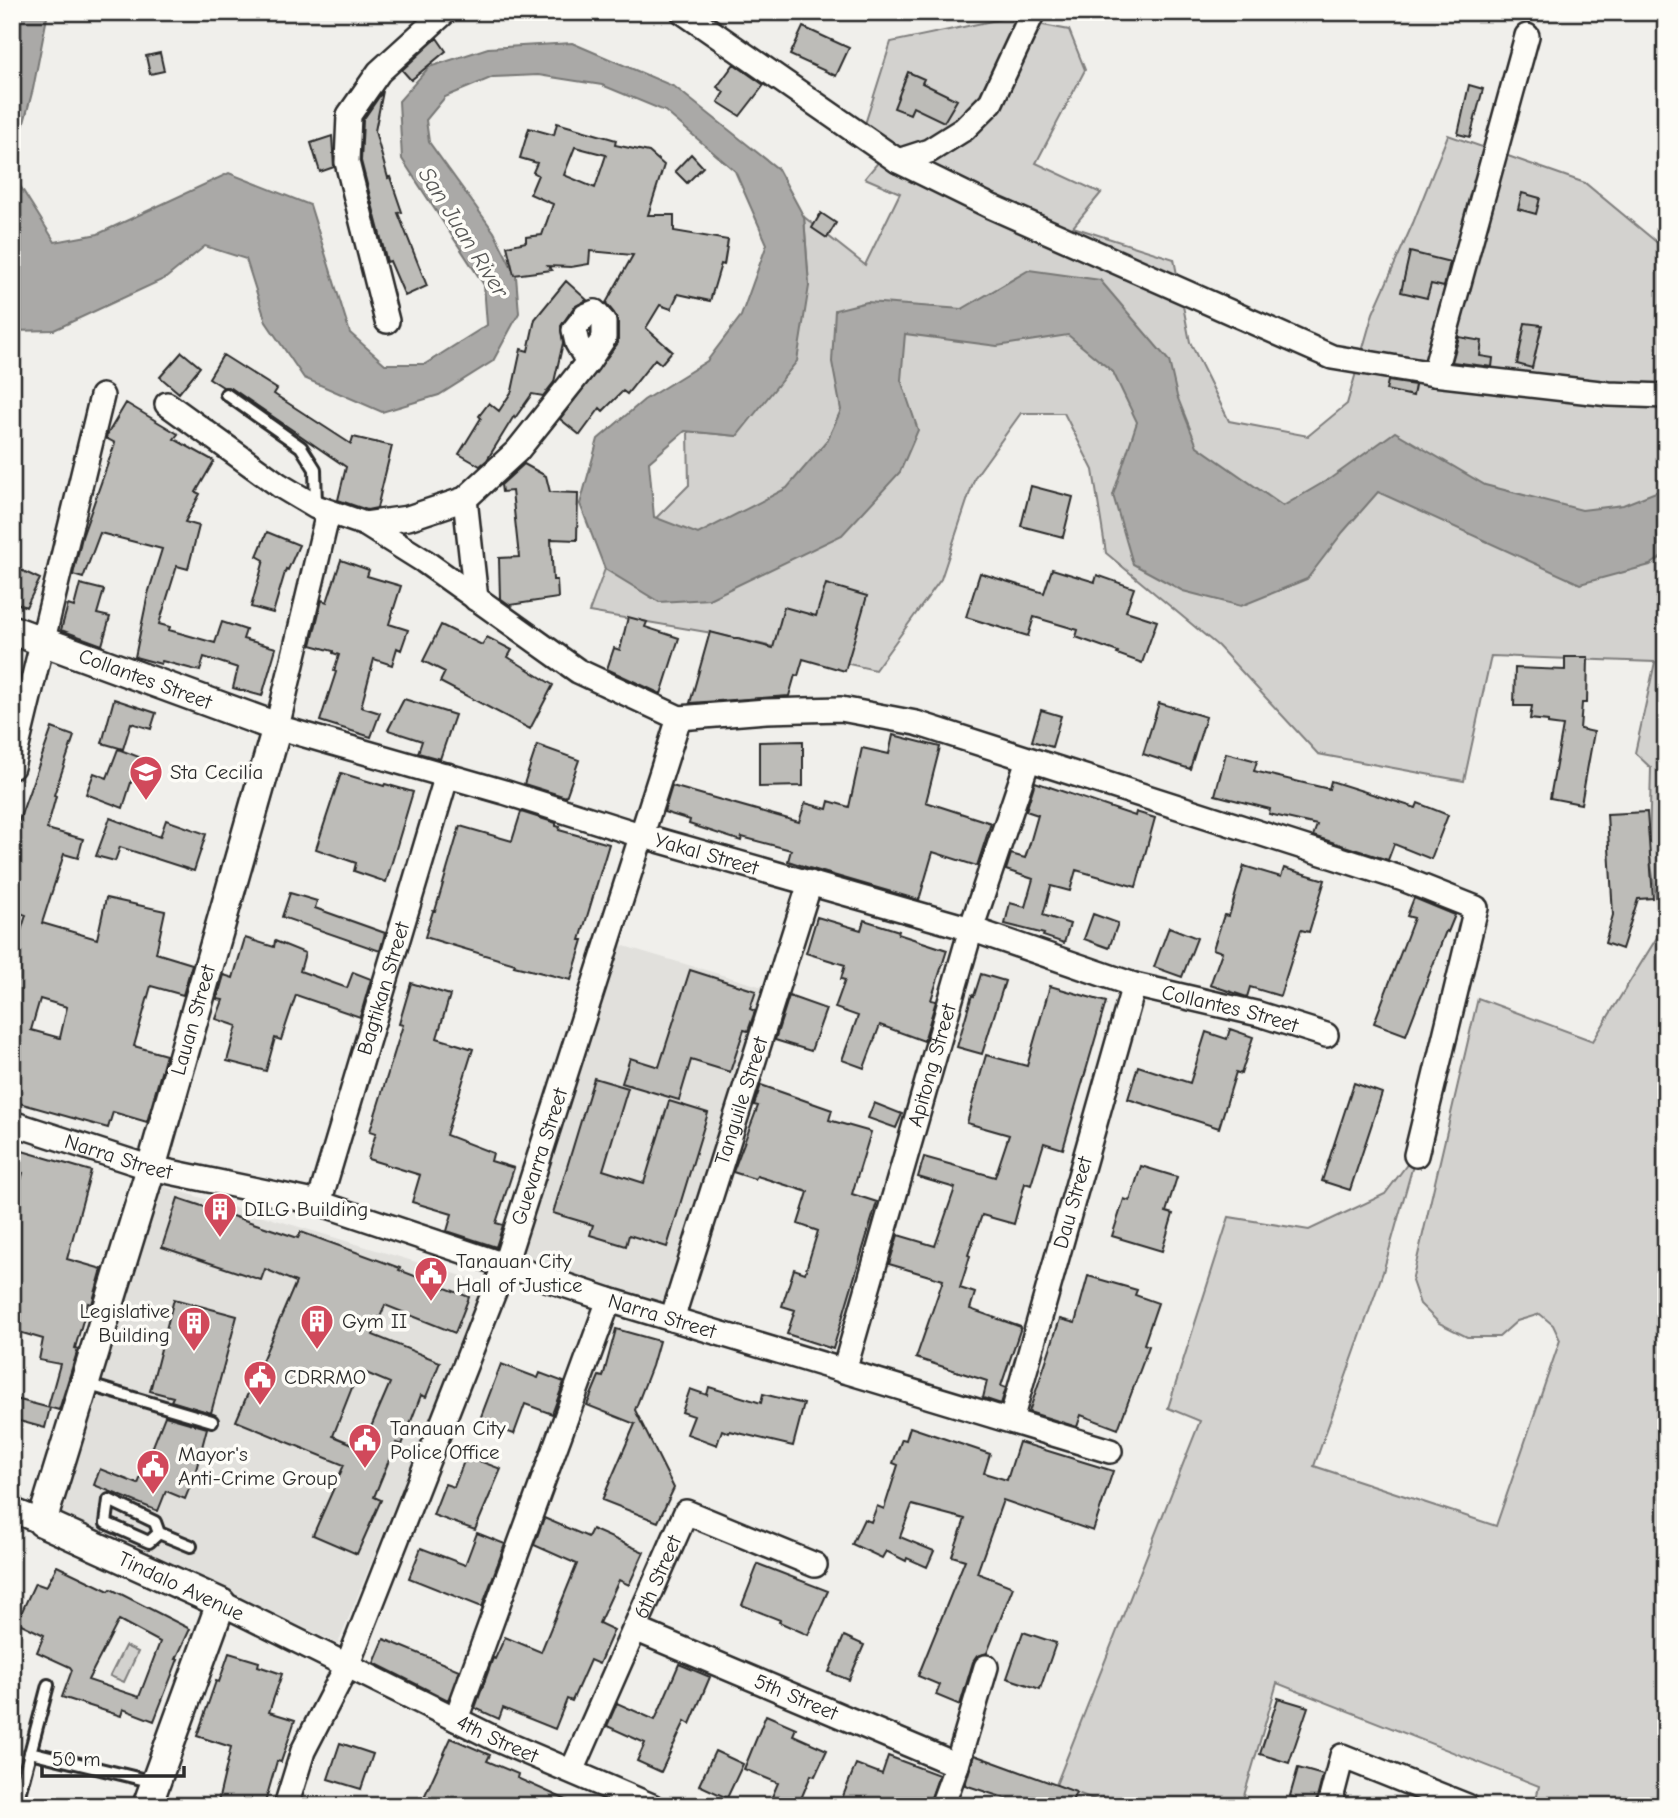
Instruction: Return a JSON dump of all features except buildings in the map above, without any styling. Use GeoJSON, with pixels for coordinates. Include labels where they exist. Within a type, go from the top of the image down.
{"type":"FeatureCollection","features":[{"type":"Feature","properties":{"kind":"street"},"geometry":{"type":"LineString","coordinates":[[387,321],[347,162],[349,115],[379,72],[445,12]]}},
{"type":"Feature","properties":{"kind":"street"},"geometry":{"type":"LineString","coordinates":[[683,12],[898,161],[990,205],[1332,357],[1434,374],[1609,394],[1666,396]]}},
{"type":"Feature","properties":{"kind":"street"},"geometry":{"type":"LineString","coordinates":[[898,161],[929,151],[964,129],[992,102],[1033,12]]}},
{"type":"Feature","properties":{"kind":"street"},"geometry":{"type":"LineString","coordinates":[[1434,374],[1527,36]]}},
{"type":"Feature","properties":{"kind":"street"},"geometry":{"type":"LineString","coordinates":[[365,524],[408,518],[465,499],[517,451],[588,362]]}},
{"type":"Feature","properties":{"kind":"street"},"geometry":{"type":"LineString","coordinates":[[12,767],[102,396]]}},
{"type":"Feature","properties":{"kind":"street"},"geometry":{"type":"LineString","coordinates":[[167,404],[279,485],[322,510],[365,524],[424,561],[578,670],[679,718],[766,711],[841,709],[916,723],[1403,880],[1476,908],[1416,1155]]}},
{"type":"Feature","properties":{"kind":"street"},"geometry":{"type":"LineString","coordinates":[[465,499],[476,599]]}},
{"type":"Feature","properties":{"kind":"street","name":"Lauan Street"},"geometry":{"type":"LineString","coordinates":[[42,1522],[151,1168],[277,727],[322,510]]}},
{"type":"Feature","properties":{"kind":"street","name":"Collantes Street"},"geometry":{"type":"LineString","coordinates":[[12,630],[277,727]]}},
{"type":"Feature","properties":{"kind":"street","name":"Guevarra Street"},"geometry":{"type":"LineString","coordinates":[[286,1806],[303,1751],[347,1666],[505,1264],[679,718]]}},
{"type":"Feature","properties":{"kind":"street","name":"Yakal Street"},"geometry":{"type":"LineString","coordinates":[[277,727],[447,775],[640,835],[971,929],[1134,985]]}},
{"type":"Feature","properties":{"kind":"street","name":"Apitong Street"},"geometry":{"type":"LineString","coordinates":[[845,1371],[971,929],[1028,760]]}},
{"type":"Feature","properties":{"kind":"street","name":"Bagtikan Street"},"geometry":{"type":"LineString","coordinates":[[319,1203],[447,775]]}},
{"type":"Feature","properties":{"kind":"street","name":"Tanguile Street"},"geometry":{"type":"LineString","coordinates":[[673,1319],[810,883]]}},
{"type":"Feature","properties":{"kind":"street","name":"Collantes Street"},"geometry":{"type":"LineString","coordinates":[[1134,985],[1259,1014],[1326,1035]]}},
{"type":"Feature","properties":{"kind":"street","name":"Dau Street"},"geometry":{"type":"LineString","coordinates":[[1011,1420],[1134,985]]}},
{"type":"Feature","properties":{"kind":"street","name":"Narra Street"},"geometry":{"type":"LineString","coordinates":[[12,1123],[151,1168],[319,1203],[609,1300],[1110,1451]]}},
{"type":"Feature","properties":{"kind":"street"},"geometry":{"type":"LineString","coordinates":[[456,1719],[609,1300]]}},
{"type":"Feature","properties":{"kind":"street","name":"Tindalo Avenue"},"geometry":{"type":"LineString","coordinates":[[12,1510],[221,1603],[347,1666]]}},
{"type":"Feature","properties":{"kind":"street","name":"6th Street"},"geometry":{"type":"LineString","coordinates":[[572,1770],[686,1512],[815,1565]]}},
{"type":"Feature","properties":{"kind":"street"},"geometry":{"type":"LineString","coordinates":[[151,1794],[221,1603]]}},
{"type":"Feature","properties":{"kind":"street","name":"5th Street"},"geometry":{"type":"LineString","coordinates":[[635,1629],[957,1765]]}},
{"type":"Feature","properties":{"kind":"street","name":"4th Street"},"geometry":{"type":"LineString","coordinates":[[347,1666],[500,1741],[652,1806]]}},
{"type":"Feature","properties":{"kind":"street"},"geometry":{"type":"LineString","coordinates":[[942,1806],[986,1667]]}},
{"type":"Feature","properties":{"kind":"street"},"geometry":{"type":"LineString","coordinates":[[1329,1806],[1342,1756],[1467,1806]]}},
{"type":"Feature","properties":{"kind":"lane"},"geometry":{"type":"LineString","coordinates":[[226,394],[302,447],[315,469],[322,510]]}},
{"type":"Feature","properties":{"kind":"lane"},"geometry":{"type":"LineString","coordinates":[[86,1384],[212,1421]]}},
{"type":"Feature","properties":{"kind":"lane"},"geometry":{"type":"LineString","coordinates":[[159,1532],[149,1542],[106,1523],[109,1500],[155,1522],[159,1532],[191,1546]]}},
{"type":"Feature","properties":{"kind":"lane"},"geometry":{"type":"LineString","coordinates":[[16,1806],[48,1685]]}},
{"type":"Feature","properties":{"kind":"lane"},"geometry":{"type":"LineString","coordinates":[[30,1752],[151,1794]]}},
{"type":"Feature","properties":{"kind":"shaded area"},"geometry":{"type":"Polygon","coordinates":[[[1006,18],[1069,30],[1085,70],[1036,163],[1101,193],[1073,227],[1174,259],[1190,342],[1229,421],[1308,436],[1347,404],[1373,313],[1448,135],[1585,183],[1666,250],[1666,1806],[1549,1806],[1536,1799],[1539,1786],[1277,1683],[1241,1806],[1112,1806],[1056,1785],[1200,1421],[1168,1408],[1229,1217],[1309,1230],[1385,1194],[1417,1151],[1383,1272],[1314,1466],[1496,1526],[1560,1340],[1553,1325],[1540,1314],[1517,1321],[1499,1337],[1467,1337],[1439,1323],[1420,1304],[1412,1281],[1478,998],[1593,1041],[1661,931],[1649,850],[1651,768],[1635,753],[1655,662],[1491,656],[1464,781],[1318,754],[1218,646],[1106,553],[1093,470],[1064,413],[1021,413],[975,477],[941,579],[875,670],[712,633],[589,612],[605,569],[689,485],[688,431],[737,436],[809,285],[804,217],[865,265],[900,193],[865,178],[886,153],[865,124],[891,42],[1006,18]]]}},
{"type":"Feature","properties":{"kind":"shaded area"},"geometry":{"type":"Polygon","coordinates":[[[607,941],[776,991],[672,1319],[505,1264],[607,941]]]}},
{"type":"Feature","properties":{"kind":"shaded area"},"geometry":{"type":"Polygon","coordinates":[[[159,1185],[486,1283],[338,1644],[59,1512],[159,1185]]]}},
{"type":"Feature","properties":{"kind":"shaded area"},"geometry":{"type":"Polygon","coordinates":[[[125,1646],[138,1652],[124,1682],[110,1676],[125,1646]]]}},
{"type":"Feature","properties":{"kind":"water"},"geometry":{"type":"Polygon","coordinates":[[[12,12],[48,12],[33,89],[12,168],[12,12]]]}},
{"type":"Feature","properties":{"kind":"water","name":"San Juan River"},"geometry":{"type":"Polygon","coordinates":[[[572,43],[675,87],[778,169],[804,217],[809,286],[797,361],[737,436],[685,431],[649,462],[654,517],[698,534],[787,488],[827,441],[841,410],[832,362],[835,310],[867,302],[962,309],[1029,270],[1100,280],[1169,361],[1177,396],[1197,446],[1283,506],[1331,478],[1395,432],[1485,485],[1582,510],[1623,505],[1666,488],[1666,554],[1650,565],[1580,584],[1378,492],[1307,579],[1241,606],[1183,591],[1133,564],[1113,495],[1137,422],[1113,372],[1068,335],[997,346],[905,334],[901,380],[918,430],[900,472],[842,535],[709,599],[659,602],[605,569],[580,504],[598,439],[644,400],[707,361],[741,316],[767,244],[735,171],[665,111],[602,85],[538,75],[493,77],[445,97],[426,120],[429,142],[494,232],[516,276],[519,313],[493,361],[439,395],[382,412],[304,378],[266,322],[246,259],[205,246],[166,278],[54,330],[12,331],[12,173],[55,242],[98,234],[229,173],[310,205],[350,333],[385,364],[425,364],[487,325],[484,285],[402,159],[399,101],[429,67],[488,48],[572,43]]]}},
{"type":"Feature","properties":{"kind":"place","name":"Sta Cecilia"},"geometry":{"type":"Point","coordinates":[146,802]}},
{"type":"Feature","properties":{"kind":"place","name":"DILG Building"},"geometry":{"type":"Point","coordinates":[220,1239]}},
{"type":"Feature","properties":{"kind":"place","name":"Tanauan City Hall of Justice"},"geometry":{"type":"Point","coordinates":[431,1303]}},
{"type":"Feature","properties":{"kind":"place","name":"Gym II"},"geometry":{"type":"Point","coordinates":[317,1351]}},
{"type":"Feature","properties":{"kind":"place","name":"Legislative Building"},"geometry":{"type":"Point","coordinates":[194,1353]}},
{"type":"Feature","properties":{"kind":"place","name":"CDRRMO"},"geometry":{"type":"Point","coordinates":[260,1407]}},
{"type":"Feature","properties":{"kind":"place","name":"Tanauan City Police Office"},"geometry":{"type":"Point","coordinates":[365,1470]}},
{"type":"Feature","properties":{"kind":"place","name":"Mayor's Anti-Crime Group"},"geometry":{"type":"Point","coordinates":[153,1496]}}]}
